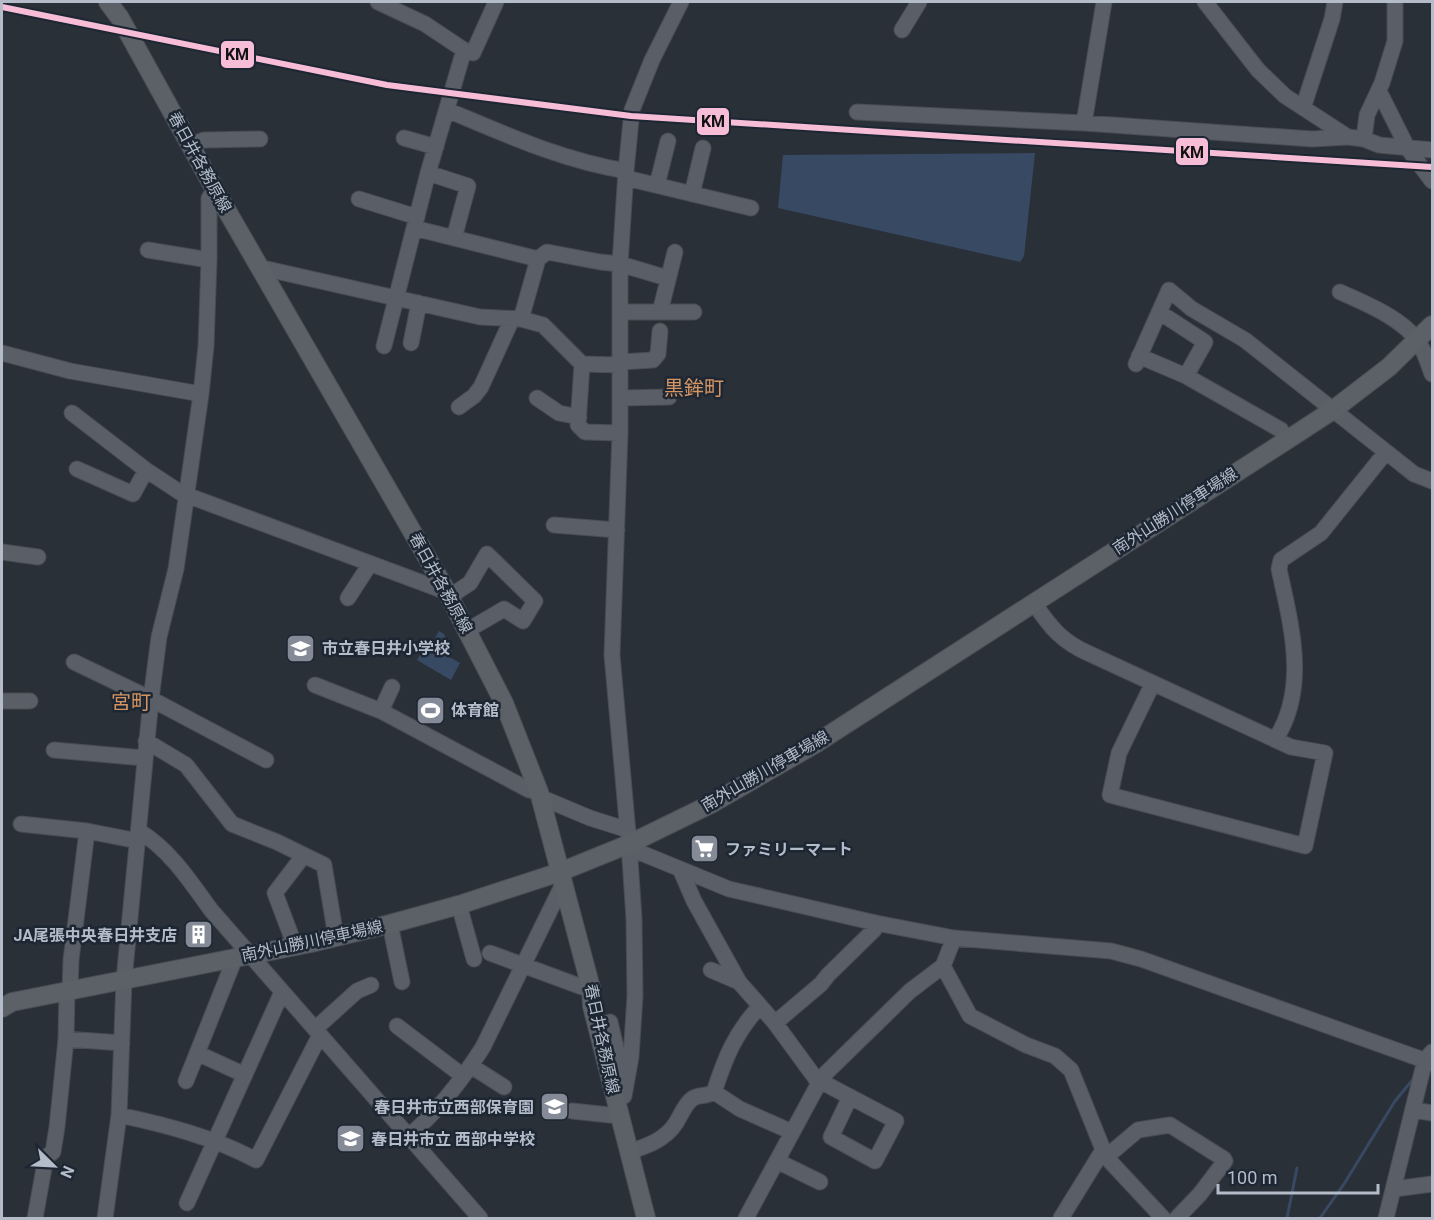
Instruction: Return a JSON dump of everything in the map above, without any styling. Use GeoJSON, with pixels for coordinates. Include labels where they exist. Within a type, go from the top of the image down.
{"type":"FeatureCollection","features":[{"type":"Feature","properties":{"kind":"main road","name":"春日井各務原線"},"geometry":{"type":"LineString","coordinates":[[108,2],[120,18],[215,190],[448,594],[504,703],[540,794],[591,988],[592,1006],[620,1093],[619,1116],[646,1218]]}},
{"type":"Feature","properties":{"kind":"main road","name":"南外山勝川停車場線"},"geometry":{"type":"LineString","coordinates":[[2,1008],[12,1002],[336,937],[562,878],[629,841],[711,804],[815,744],[1333,410],[1389,367],[1432,325]]}},
{"type":"Feature","properties":{"kind":"street"},"geometry":{"type":"LineString","coordinates":[[378,2],[425,24],[464,50],[473,53],[496,2]]}},
{"type":"Feature","properties":{"kind":"street"},"geometry":{"type":"LineString","coordinates":[[620,1093],[631,1057],[635,996],[634,919],[629,841],[612,655],[621,398],[621,264],[626,174],[631,116],[638,93],[681,2]]}},
{"type":"Feature","properties":{"kind":"street"},"geometry":{"type":"LineString","coordinates":[[902,30],[919,2]]}},
{"type":"Feature","properties":{"kind":"street"},"geometry":{"type":"LineString","coordinates":[[1084,123],[1104,2]]}},
{"type":"Feature","properties":{"kind":"street"},"geometry":{"type":"LineString","coordinates":[[1205,2],[1258,70],[1285,96],[1348,137]]}},
{"type":"Feature","properties":{"kind":"street"},"geometry":{"type":"LineString","coordinates":[[1303,108],[1332,19],[1335,2]]}},
{"type":"Feature","properties":{"kind":"street"},"geometry":{"type":"LineString","coordinates":[[1364,139],[1367,115],[1379,91],[1395,41],[1395,2]]}},
{"type":"Feature","properties":{"kind":"street"},"geometry":{"type":"LineString","coordinates":[[384,346],[415,223],[464,50]]}},
{"type":"Feature","properties":{"kind":"street"},"geometry":{"type":"LineString","coordinates":[[1379,91],[1408,149],[1432,181]]}},
{"type":"Feature","properties":{"kind":"street"},"geometry":{"type":"LineString","coordinates":[[447,110],[556,154],[657,185],[751,208]]}},
{"type":"Feature","properties":{"kind":"street"},"geometry":{"type":"LineString","coordinates":[[857,112],[1084,123],[1312,139],[1348,137],[1364,139],[1379,145],[1432,150]]}},
{"type":"Feature","properties":{"kind":"street"},"geometry":{"type":"LineString","coordinates":[[404,138],[436,147]]}},
{"type":"Feature","properties":{"kind":"street"},"geometry":{"type":"LineString","coordinates":[[190,145],[204,140],[260,139]]}},
{"type":"Feature","properties":{"kind":"street"},"geometry":{"type":"LineString","coordinates":[[657,185],[668,141]]}},
{"type":"Feature","properties":{"kind":"street"},"geometry":{"type":"LineString","coordinates":[[692,194],[703,148]]}},
{"type":"Feature","properties":{"kind":"street"},"geometry":{"type":"LineString","coordinates":[[429,173],[468,186],[454,238]]}},
{"type":"Feature","properties":{"kind":"street"},"geometry":{"type":"LineString","coordinates":[[105,1218],[119,1115],[124,980],[144,758],[159,637],[176,568],[201,394],[206,346],[209,260],[208,198],[215,190]]}},
{"type":"Feature","properties":{"kind":"street"},"geometry":{"type":"LineString","coordinates":[[358,199],[454,238],[538,259]]}},
{"type":"Feature","properties":{"kind":"street"},"geometry":{"type":"LineString","coordinates":[[148,250],[209,260]]}},
{"type":"Feature","properties":{"kind":"street"},"geometry":{"type":"LineString","coordinates":[[459,406],[474,396],[481,387],[517,319],[538,259],[547,252],[621,264],[667,278]]}},
{"type":"Feature","properties":{"kind":"street"},"geometry":{"type":"LineString","coordinates":[[660,312],[675,252]]}},
{"type":"Feature","properties":{"kind":"street"},"geometry":{"type":"LineString","coordinates":[[262,271],[267,269],[480,317],[517,319],[543,325],[582,364],[621,364],[653,360],[658,354],[660,331]]}},
{"type":"Feature","properties":{"kind":"street"},"geometry":{"type":"LineString","coordinates":[[1287,440],[1281,430],[1186,376],[1138,360],[1169,290],[1192,309],[1245,340],[1414,474],[1432,481]]}},
{"type":"Feature","properties":{"kind":"street"},"geometry":{"type":"LineString","coordinates":[[1340,292],[1366,303],[1417,340],[1432,374]]}},
{"type":"Feature","properties":{"kind":"street"},"geometry":{"type":"LineString","coordinates":[[411,343],[420,303]]}},
{"type":"Feature","properties":{"kind":"street"},"geometry":{"type":"LineString","coordinates":[[621,312],[694,312]]}},
{"type":"Feature","properties":{"kind":"street"},"geometry":{"type":"LineString","coordinates":[[1159,312],[1205,342],[1186,376]]}},
{"type":"Feature","properties":{"kind":"street"},"geometry":{"type":"LineString","coordinates":[[2,352],[70,371],[201,394]]}},
{"type":"Feature","properties":{"kind":"street"},"geometry":{"type":"LineString","coordinates":[[582,364],[578,424],[585,432],[620,433]]}},
{"type":"Feature","properties":{"kind":"street"},"geometry":{"type":"LineString","coordinates":[[621,398],[669,397]]}},
{"type":"Feature","properties":{"kind":"street"},"geometry":{"type":"LineString","coordinates":[[537,398],[559,413],[579,417]]}},
{"type":"Feature","properties":{"kind":"street"},"geometry":{"type":"LineString","coordinates":[[72,413],[146,470],[181,493],[448,594],[470,584],[487,554],[535,602],[523,621],[504,609],[468,630]]}},
{"type":"Feature","properties":{"kind":"street"},"geometry":{"type":"LineString","coordinates":[[1275,740],[1283,728],[1291,706],[1294,680],[1293,635],[1279,569],[1281,560],[1322,533],[1386,452]]}},
{"type":"Feature","properties":{"kind":"street"},"geometry":{"type":"LineString","coordinates":[[77,469],[133,494],[146,470]]}},
{"type":"Feature","properties":{"kind":"street"},"geometry":{"type":"LineString","coordinates":[[554,525],[616,530]]}},
{"type":"Feature","properties":{"kind":"street"},"geometry":{"type":"LineString","coordinates":[[2,552],[38,557]]}},
{"type":"Feature","properties":{"kind":"street"},"geometry":{"type":"LineString","coordinates":[[348,598],[370,564]]}},
{"type":"Feature","properties":{"kind":"street"},"geometry":{"type":"LineString","coordinates":[[1034,603],[1051,628],[1077,649],[1153,683],[1291,747],[1325,753],[1305,846],[1110,795],[1119,753],[1153,683]]}},
{"type":"Feature","properties":{"kind":"street"},"geometry":{"type":"LineString","coordinates":[[74,662],[151,699],[266,760]]}},
{"type":"Feature","properties":{"kind":"street"},"geometry":{"type":"LineString","coordinates":[[315,685],[381,711],[528,790],[590,818],[681,871],[729,889],[876,923],[954,938],[1111,951],[1430,1058],[1413,1110],[1386,1218]]}},
{"type":"Feature","properties":{"kind":"street"},"geometry":{"type":"LineString","coordinates":[[381,711],[392,687]]}},
{"type":"Feature","properties":{"kind":"street"},"geometry":{"type":"LineString","coordinates":[[2,701],[30,701]]}},
{"type":"Feature","properties":{"kind":"street"},"geometry":{"type":"LineString","coordinates":[[146,741],[186,765],[232,824],[324,865],[336,937]]}},
{"type":"Feature","properties":{"kind":"street"},"geometry":{"type":"LineString","coordinates":[[54,750],[144,758]]}},
{"type":"Feature","properties":{"kind":"street"},"geometry":{"type":"LineString","coordinates":[[21,824],[150,837],[176,862],[243,956],[282,993],[480,1218]]}},
{"type":"Feature","properties":{"kind":"street"},"geometry":{"type":"LineString","coordinates":[[35,1218],[46,1157],[53,1152],[57,1126],[71,960],[87,831]]}},
{"type":"Feature","properties":{"kind":"street"},"geometry":{"type":"LineString","coordinates":[[295,946],[275,893],[304,855]]}},
{"type":"Feature","properties":{"kind":"street"},"geometry":{"type":"LineString","coordinates":[[681,871],[693,901],[739,982],[775,1023],[820,1082],[850,1097],[896,1121],[875,1161],[831,1137],[850,1097]]}},
{"type":"Feature","properties":{"kind":"street"},"geometry":{"type":"LineString","coordinates":[[409,1136],[433,1115],[483,1047],[562,878]]}},
{"type":"Feature","properties":{"kind":"street"},"geometry":{"type":"LineString","coordinates":[[459,905],[474,960]]}},
{"type":"Feature","properties":{"kind":"street"},"geometry":{"type":"LineString","coordinates":[[775,1023],[821,984],[874,930],[876,923]]}},
{"type":"Feature","properties":{"kind":"street"},"geometry":{"type":"LineString","coordinates":[[390,924],[402,982]]}},
{"type":"Feature","properties":{"kind":"street"},"geometry":{"type":"LineString","coordinates":[[746,1218],[820,1082],[910,991],[943,966],[954,938]]}},
{"type":"Feature","properties":{"kind":"street"},"geometry":{"type":"LineString","coordinates":[[490,953],[582,987],[591,988]]}},
{"type":"Feature","properties":{"kind":"street"},"geometry":{"type":"LineString","coordinates":[[186,1081],[243,956]]}},
{"type":"Feature","properties":{"kind":"street"},"geometry":{"type":"LineString","coordinates":[[943,966],[970,1016],[1026,1045],[1056,1056],[1071,1070],[1105,1153],[1163,1218]]}},
{"type":"Feature","properties":{"kind":"street"},"geometry":{"type":"LineString","coordinates":[[711,970],[739,982]]}},
{"type":"Feature","properties":{"kind":"street"},"geometry":{"type":"LineString","coordinates":[[119,1115],[170,1126],[256,1160],[317,1032],[357,991],[371,985]]}},
{"type":"Feature","properties":{"kind":"street"},"geometry":{"type":"LineString","coordinates":[[187,1203],[282,993]]}},
{"type":"Feature","properties":{"kind":"street"},"geometry":{"type":"LineString","coordinates":[[628,1152],[654,1144],[670,1131],[689,1100],[714,1092],[733,1042],[748,1019],[760,1006]]}},
{"type":"Feature","properties":{"kind":"street"},"geometry":{"type":"LineString","coordinates":[[610,1022],[620,1093]]}},
{"type":"Feature","properties":{"kind":"street"},"geometry":{"type":"LineString","coordinates":[[397,1026],[467,1071],[504,1087]]}},
{"type":"Feature","properties":{"kind":"street"},"geometry":{"type":"LineString","coordinates":[[66,1039],[122,1043]]}},
{"type":"Feature","properties":{"kind":"street"},"geometry":{"type":"LineString","coordinates":[[197,1053],[245,1075]]}},
{"type":"Feature","properties":{"kind":"street"},"geometry":{"type":"LineString","coordinates":[[714,1092],[740,1108],[792,1132]]}},
{"type":"Feature","properties":{"kind":"street"},"geometry":{"type":"LineString","coordinates":[[1413,1110],[1432,1113]]}},
{"type":"Feature","properties":{"kind":"street"},"geometry":{"type":"LineString","coordinates":[[572,1111],[619,1116]]}},
{"type":"Feature","properties":{"kind":"street"},"geometry":{"type":"LineString","coordinates":[[1061,1218],[1105,1153],[1138,1130],[1170,1125],[1225,1161],[1200,1194],[1176,1218]]}},
{"type":"Feature","properties":{"kind":"street"},"geometry":{"type":"LineString","coordinates":[[777,1161],[820,1182]]}},
{"type":"Feature","properties":{"kind":"street"},"geometry":{"type":"LineString","coordinates":[[1394,1189],[1432,1185]]}},
{"type":"Feature","properties":{"kind":"water"},"geometry":{"type":"Polygon","coordinates":[[[1035,153],[1024,256],[1020,262],[778,208],[783,155],[1035,153]]]}},
{"type":"Feature","properties":{"kind":"water"},"geometry":{"type":"Polygon","coordinates":[[[439,631],[444,634],[452,651],[449,657],[460,663],[451,680],[417,660],[426,644],[430,646],[439,631]]]}},
{"type":"Feature","properties":{"kind":"waterway"},"geometry":{"type":"LineString","coordinates":[[1320,1218],[1344,1184],[1395,1101],[1414,1078]]}},
{"type":"Feature","properties":{"kind":"waterway"},"geometry":{"type":"LineString","coordinates":[[1287,1218],[1297,1168]]}},
{"type":"Feature","properties":{"kind":"transit line","name":"KM"},"geometry":{"type":"LineString","coordinates":[[2,7],[387,85],[631,116],[1432,167]]}},
{"type":"Feature","properties":{"kind":"place","name":"市立春日井小学校"},"geometry":{"type":"Point","coordinates":[301,648]}},
{"type":"Feature","properties":{"kind":"place","name":"体育館"},"geometry":{"type":"Point","coordinates":[430,710]}},
{"type":"Feature","properties":{"kind":"place","name":"ファミリーマート"},"geometry":{"type":"Point","coordinates":[704,849]}},
{"type":"Feature","properties":{"kind":"place","name":"JA尾張中央春日井支店"},"geometry":{"type":"Point","coordinates":[198,935]}},
{"type":"Feature","properties":{"kind":"place","name":"春日井市立西部保育園"},"geometry":{"type":"Point","coordinates":[555,1107]}},
{"type":"Feature","properties":{"kind":"place","name":"春日井市立 西部中学校"},"geometry":{"type":"Point","coordinates":[350,1139]}},
{"type":"Feature","properties":{"kind":"district","name":"黒鉾町"},"geometry":{"type":"Point","coordinates":[694,388]}},
{"type":"Feature","properties":{"kind":"district","name":"宮町"},"geometry":{"type":"Point","coordinates":[131,702]}}]}
